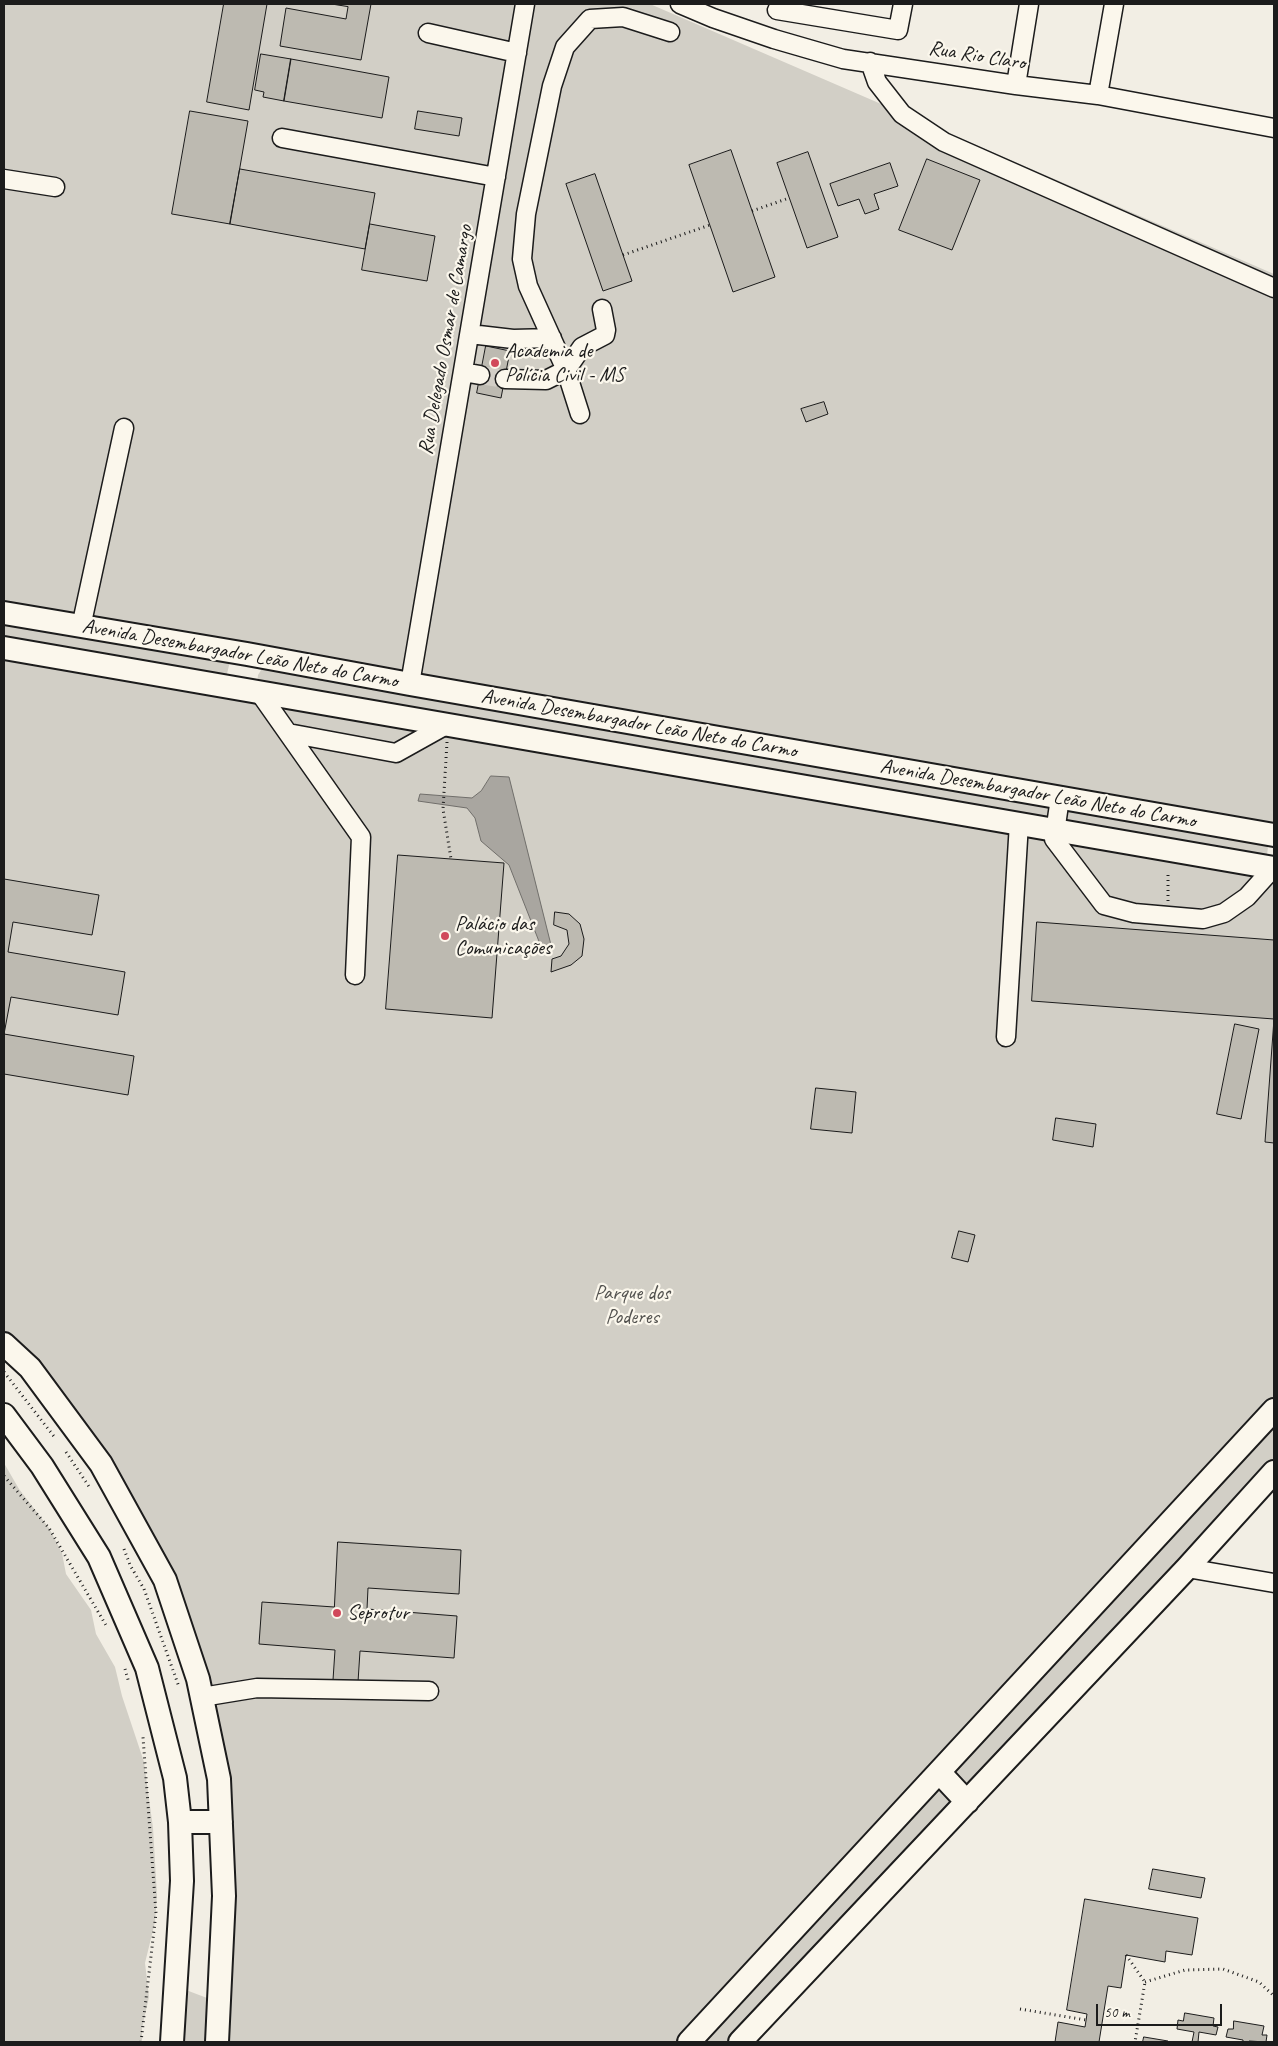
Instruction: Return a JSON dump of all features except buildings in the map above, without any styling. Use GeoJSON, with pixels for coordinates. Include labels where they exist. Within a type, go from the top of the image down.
{"type":"FeatureCollection","features":[{"type":"Feature","properties":{"kind":"main road","name":"Avenida Desembargador Leão Neto do Carmo"},"geometry":{"type":"LineString","coordinates":[[4,613],[1274,835]]}},
{"type":"Feature","properties":{"kind":"main road","name":"Avenida Desembargador Leão Neto do Carmo"},"geometry":{"type":"LineString","coordinates":[[4,648],[1274,868]]}},
{"type":"Feature","properties":{"kind":"main road"},"geometry":{"type":"LineString","coordinates":[[247,654],[250,690]]}},
{"type":"Feature","properties":{"kind":"main road"},"geometry":{"type":"LineString","coordinates":[[4,1344],[30,1368],[100,1464],[165,1580],[202,1698],[219,1779],[221,1822],[224,1896],[217,2042]]}},
{"type":"Feature","properties":{"kind":"main road"},"geometry":{"type":"LineString","coordinates":[[689,2042],[1274,1410]]}},
{"type":"Feature","properties":{"kind":"main road"},"geometry":{"type":"LineString","coordinates":[[4,1415],[42,1466],[99,1557],[148,1668],[175,1778],[180,1822],[182,1881],[172,2042]]}},
{"type":"Feature","properties":{"kind":"main road"},"geometry":{"type":"LineString","coordinates":[[744,2040],[1187,1568],[1274,1472]]}},
{"type":"Feature","properties":{"kind":"main road"},"geometry":{"type":"LineString","coordinates":[[939,1772],[967,1802]]}},
{"type":"Feature","properties":{"kind":"main road"},"geometry":{"type":"LineString","coordinates":[[180,1822],[221,1822]]}},
{"type":"Feature","properties":{"kind":"street","name":"Rua Delegado Osmar de Camargo"},"geometry":{"type":"LineString","coordinates":[[410,684],[525,4]]}},
{"type":"Feature","properties":{"kind":"street","name":"Rua Rio Claro"},"geometry":{"type":"LineString","coordinates":[[680,4],[713,18],[774,39],[843,59],[1016,86],[1098,95],[1274,128]]}},
{"type":"Feature","properties":{"kind":"street"},"geometry":{"type":"LineString","coordinates":[[774,39],[777,7],[898,30],[902,4]]}},
{"type":"Feature","properties":{"kind":"street"},"geometry":{"type":"LineString","coordinates":[[1016,86],[1029,4]]}},
{"type":"Feature","properties":{"kind":"street"},"geometry":{"type":"LineString","coordinates":[[1098,95],[1114,4]]}},
{"type":"Feature","properties":{"kind":"street"},"geometry":{"type":"LineString","coordinates":[[580,414],[566,370],[528,286],[522,259],[526,214],[550,95],[565,47],[590,20],[624,17],[670,32]]}},
{"type":"Feature","properties":{"kind":"street"},"geometry":{"type":"LineString","coordinates":[[428,33],[517,53]]}},
{"type":"Feature","properties":{"kind":"street"},"geometry":{"type":"LineString","coordinates":[[870,62],[877,82],[902,114],[944,142],[1274,288]]}},
{"type":"Feature","properties":{"kind":"street"},"geometry":{"type":"LineString","coordinates":[[282,138],[496,177]]}},
{"type":"Feature","properties":{"kind":"street"},"geometry":{"type":"LineString","coordinates":[[4,179],[55,187]]}},
{"type":"Feature","properties":{"kind":"street"},"geometry":{"type":"LineString","coordinates":[[505,379],[546,380],[566,370],[582,346],[604,334],[606,330],[602,309]]}},
{"type":"Feature","properties":{"kind":"street"},"geometry":{"type":"LineString","coordinates":[[470,334],[513,339],[552,338]]}},
{"type":"Feature","properties":{"kind":"street"},"geometry":{"type":"LineString","coordinates":[[463,372],[480,375]]}},
{"type":"Feature","properties":{"kind":"street"},"geometry":{"type":"LineString","coordinates":[[81,627],[124,428]]}},
{"type":"Feature","properties":{"kind":"street"},"geometry":{"type":"LineString","coordinates":[[250,690],[288,733],[361,837],[354,975]]}},
{"type":"Feature","properties":{"kind":"street"},"geometry":{"type":"LineString","coordinates":[[288,733],[396,753],[448,724]]}},
{"type":"Feature","properties":{"kind":"street"},"geometry":{"type":"LineString","coordinates":[[1060,798],[1054,839],[1104,904],[1134,913],[1203,919],[1224,913],[1247,897],[1274,868]]}},
{"type":"Feature","properties":{"kind":"street"},"geometry":{"type":"LineString","coordinates":[[1006,1037],[1019,823]]}},
{"type":"Feature","properties":{"kind":"street"},"geometry":{"type":"LineString","coordinates":[[1187,1568],[1274,1583]]}},
{"type":"Feature","properties":{"kind":"street"},"geometry":{"type":"LineString","coordinates":[[202,1698],[257,1688],[429,1691]]}},
{"type":"Feature","properties":{"kind":"path"},"geometry":{"type":"LineString","coordinates":[[752,211],[789,198]]}},
{"type":"Feature","properties":{"kind":"path"},"geometry":{"type":"LineString","coordinates":[[623,255],[710,225]]}},
{"type":"Feature","properties":{"kind":"path"},"geometry":{"type":"LineString","coordinates":[[448,724],[442,809],[451,859]]}},
{"type":"Feature","properties":{"kind":"path"},"geometry":{"type":"LineString","coordinates":[[4,1476],[49,1528],[107,1629]]}},
{"type":"Feature","properties":{"kind":"path"},"geometry":{"type":"LineString","coordinates":[[123,1663],[131,1690]]}},
{"type":"Feature","properties":{"kind":"path"},"geometry":{"type":"LineString","coordinates":[[141,2042],[156,1912],[143,1735]]}},
{"type":"Feature","properties":{"kind":"path"},"geometry":{"type":"LineString","coordinates":[[1126,1955],[1145,1982],[1135,2042]]}},
{"type":"Feature","properties":{"kind":"path"},"geometry":{"type":"LineString","coordinates":[[1145,1982],[1185,1970],[1223,1969],[1259,1982],[1274,1996]]}},
{"type":"Feature","properties":{"kind":"path"},"geometry":{"type":"LineString","coordinates":[[1020,2009],[1086,2020]]}},
{"type":"Feature","properties":{"kind":"green space"},"geometry":{"type":"Polygon","coordinates":[[[4,4],[650,4],[1274,274],[1274,835],[4,613],[4,4]]]}},
{"type":"Feature","properties":{"kind":"green space"},"geometry":{"type":"Polygon","coordinates":[[[4,617],[231,657],[226,678],[4,639],[4,617]]]}},
{"type":"Feature","properties":{"kind":"green space","name":"Parque dos Poderes"},"geometry":{"type":"Polygon","coordinates":[[[4,648],[1274,868],[1274,1410],[689,2042],[217,2042],[219,1779],[150,1554],[4,1344],[4,648]]]}},
{"type":"Feature","properties":{"kind":"green space"},"geometry":{"type":"Polygon","coordinates":[[[263,667],[1048,803],[1050,812],[1045,821],[257,685],[258,675],[263,667]]]}},
{"type":"Feature","properties":{"kind":"green space"},"geometry":{"type":"Polygon","coordinates":[[[1063,808],[1263,842],[1268,847],[1267,855],[1065,828],[1063,808]]]}},
{"type":"Feature","properties":{"kind":"green space"},"geometry":{"type":"Polygon","coordinates":[[[1274,1426],[1274,1465],[729,2042],[699,2042],[1274,1426]]]}},
{"type":"Feature","properties":{"kind":"green space"},"geometry":{"type":"Polygon","coordinates":[[[4,1463],[19,1489],[49,1528],[62,1553],[66,1574],[91,1610],[96,1634],[115,1667],[122,1696],[144,1762],[153,1828],[157,1895],[155,1922],[145,1963],[149,1997],[142,2028],[142,2042],[4,2042],[4,1463]]]}},
{"type":"Feature","properties":{"kind":"green space"},"geometry":{"type":"Polygon","coordinates":[[[186,1990],[207,1998],[205,2042],[182,2042],[186,1990]]]}},
{"type":"Feature","properties":{"kind":"shaded area"},"geometry":{"type":"Polygon","coordinates":[[[491,776],[509,777],[551,945],[542,949],[509,865],[481,841],[475,818],[467,808],[418,801],[420,794],[472,798],[481,791],[491,776]]]}},
{"type":"Feature","properties":{"kind":"tunnel"},"geometry":{"type":"LineString","coordinates":[[480,375],[505,379]]}},
{"type":"Feature","properties":{"kind":"place","name":"Academia de Polícia Civil - MS"},"geometry":{"type":"Point","coordinates":[495,363]}},
{"type":"Feature","properties":{"kind":"place","name":"Palácio das Comunicações"},"geometry":{"type":"Point","coordinates":[445,936]}},
{"type":"Feature","properties":{"kind":"place","name":"Seprotur"},"geometry":{"type":"Point","coordinates":[337,1613]}}]}
